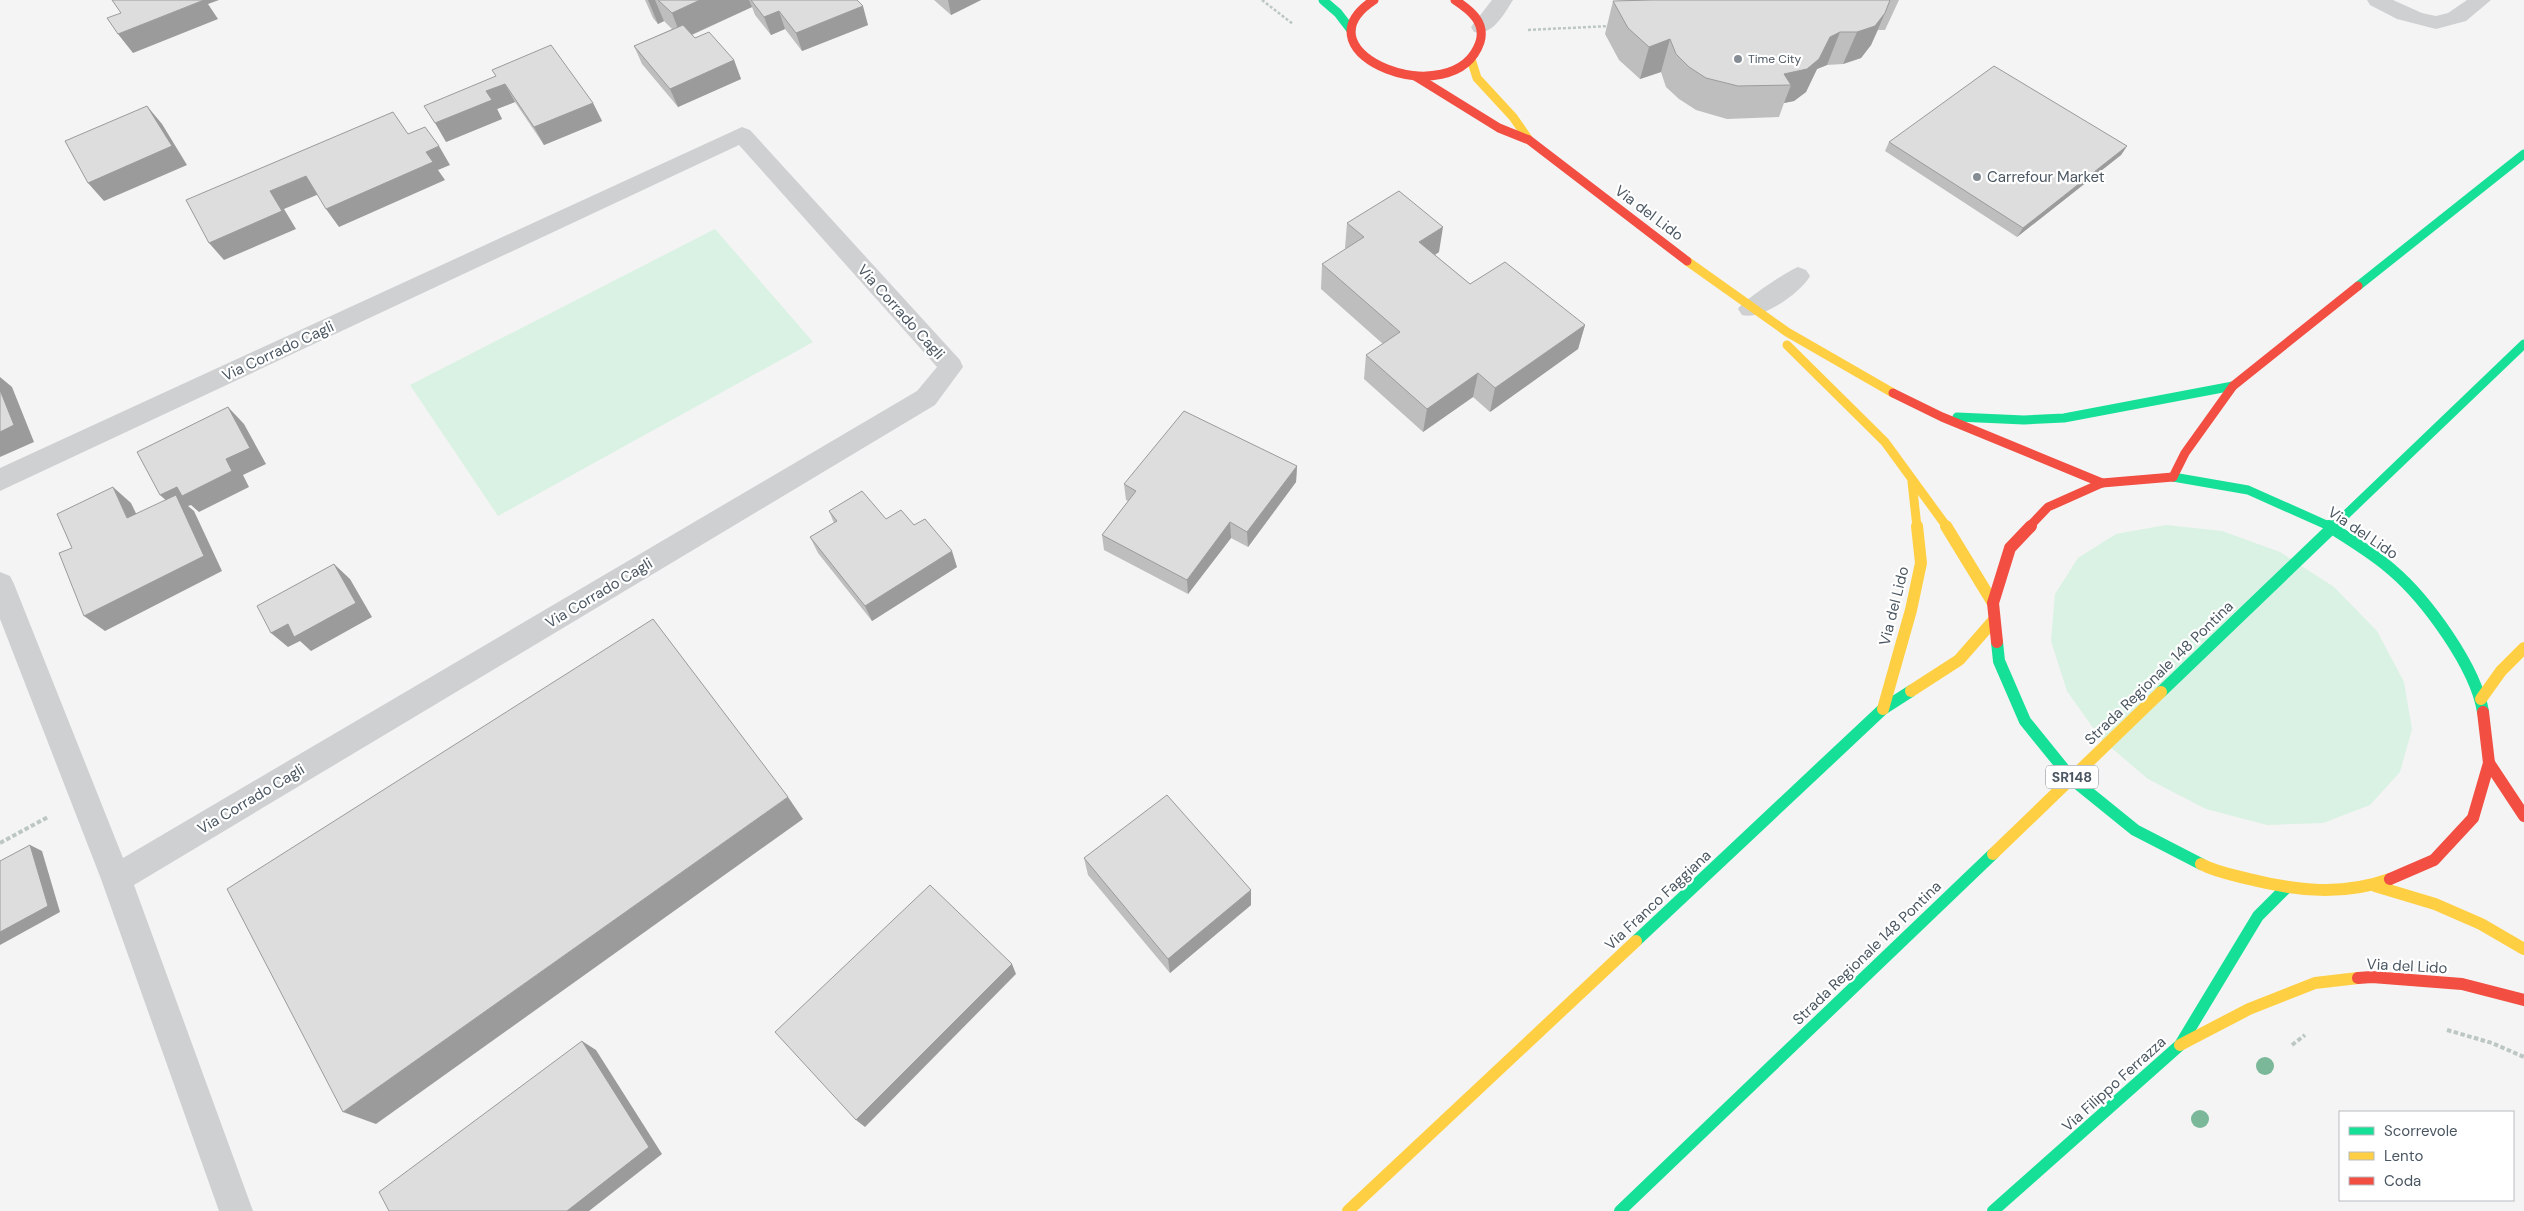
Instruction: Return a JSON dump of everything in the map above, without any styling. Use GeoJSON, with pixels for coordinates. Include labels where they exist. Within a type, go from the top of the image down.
{"type":"FeatureCollection","features":[{"type":"Feature","properties":{"kind":"main road"},"geometry":{"type":"LineString","coordinates":[[1323,0],[1338,13],[1350,30],[1358,52],[1369,61],[1382,69],[1416,76],[1437,75],[1456,69],[1471,59],[1481,44],[1481,27],[1471,11],[1455,0]]}},
{"type":"Feature","properties":{"kind":"main road"},"geometry":{"type":"LineString","coordinates":[[1350,30],[1355,16],[1366,4],[1374,0]]}},
{"type":"Feature","properties":{"kind":"main road","name":"Via del Lido"},"geometry":{"type":"LineString","coordinates":[[1471,59],[1477,78],[1513,117],[1529,140]]}},
{"type":"Feature","properties":{"kind":"main road","name":"Via del Lido"},"geometry":{"type":"LineString","coordinates":[[1416,76],[1499,128],[1529,140],[1750,310],[1853,373],[1942,417],[2102,483]]}},
{"type":"Feature","properties":{"kind":"main road"},"geometry":{"type":"LineString","coordinates":[[2173,477],[2185,453],[2233,386],[2524,154]]}},
{"type":"Feature","properties":{"kind":"main road","name":"Via del Lido"},"geometry":{"type":"LineString","coordinates":[[1750,310],[1885,442],[1962,548],[1993,603]]}},
{"type":"Feature","properties":{"kind":"main road","name":"Strada Regionale 148 Pontina"},"geometry":{"type":"LineString","coordinates":[[1620,1211],[2524,344]]}},
{"type":"Feature","properties":{"kind":"main road","name":"Via del Lido"},"geometry":{"type":"LineString","coordinates":[[1942,417],[2019,420],[2062,418],[2114,410],[2180,395],[2233,386]]}},
{"type":"Feature","properties":{"kind":"main road","name":"Via del Lido"},"geometry":{"type":"LineString","coordinates":[[2173,477],[2248,490],[2324,522],[2392,570],[2447,631],[2482,699],[2489,763],[2473,818],[2434,860],[2375,886],[2332,890],[2286,888],[2208,868],[2135,830],[2072,779],[2025,721],[1999,660],[1994,620],[1993,603],[2010,548],[2048,507],[2102,483],[2173,477]]}},
{"type":"Feature","properties":{"kind":"main road","name":"Via del Lido"},"geometry":{"type":"LineString","coordinates":[[1883,709],[1911,610],[1921,563],[1912,480]]}},
{"type":"Feature","properties":{"kind":"main road","name":"Via Franco Faggiana"},"geometry":{"type":"LineString","coordinates":[[1348,1211],[1883,709],[1959,660],[1994,620]]}},
{"type":"Feature","properties":{"kind":"main road"},"geometry":{"type":"LineString","coordinates":[[2482,699],[2501,671],[2524,648]]}},
{"type":"Feature","properties":{"kind":"main road","name":"Via del Lido"},"geometry":{"type":"LineString","coordinates":[[2489,763],[2524,816]]}},
{"type":"Feature","properties":{"kind":"main road","name":"Via del Lido"},"geometry":{"type":"LineString","coordinates":[[2375,886],[2434,904],[2482,924],[2524,950]]}},
{"type":"Feature","properties":{"kind":"main road","name":"Via Filippo Ferrazza"},"geometry":{"type":"LineString","coordinates":[[1993,1211],[2180,1045],[2258,916],[2286,888]]}},
{"type":"Feature","properties":{"kind":"main road","name":"Via del Lido"},"geometry":{"type":"LineString","coordinates":[[2180,1045],[2249,1009],[2315,983],[2372,977],[2462,984],[2524,1000]]}},
{"type":"Feature","properties":{"kind":"street"},"geometry":{"type":"LineString","coordinates":[[1481,27],[1503,0]]}},
{"type":"Feature","properties":{"kind":"street"},"geometry":{"type":"LineString","coordinates":[[2377,0],[2408,16],[2442,22],[2454,19],[2481,0]]}},
{"type":"Feature","properties":{"kind":"street","name":"Via Corrado Cagli"},"geometry":{"type":"LineString","coordinates":[[0,480],[742,135],[951,368],[926,398],[116,880]]}},
{"type":"Feature","properties":{"kind":"street"},"geometry":{"type":"LineString","coordinates":[[1750,310],[1780,291],[1798,276]]}},
{"type":"Feature","properties":{"kind":"street"},"geometry":{"type":"LineString","coordinates":[[0,584],[116,880],[236,1211]]}},
{"type":"Feature","properties":{"kind":"path"},"geometry":{"type":"LineString","coordinates":[[1262,0],[1293,24]]}},
{"type":"Feature","properties":{"kind":"path"},"geometry":{"type":"LineString","coordinates":[[1519,31],[1614,26]]}},
{"type":"Feature","properties":{"kind":"path"},"geometry":{"type":"LineString","coordinates":[[0,843],[83,797]]}},
{"type":"Feature","properties":{"kind":"path"},"geometry":{"type":"LineString","coordinates":[[2446,1029],[2492,1043],[2524,1057]]}},
{"type":"Feature","properties":{"kind":"path"},"geometry":{"type":"LineString","coordinates":[[2292,1045],[2308,1033]]}},
{"type":"Feature","properties":{"kind":"green space"},"geometry":{"type":"Polygon","coordinates":[[[715,229],[813,342],[498,516],[410,385],[715,229]]]}},
{"type":"Feature","properties":{"kind":"green space"},"geometry":{"type":"Polygon","coordinates":[[[2166,525],[2222,531],[2280,552],[2334,587],[2377,631],[2404,682],[2412,729],[2400,772],[2370,805],[2323,823],[2267,825],[2206,809],[2148,779],[2101,739],[2067,691],[2051,641],[2055,594],[2078,558],[2116,534],[2166,525]]]}},
{"type":"Feature","properties":{"kind":"building"},"geometry":{"type":"Polygon","coordinates":[[[112,0],[204,0],[118,34],[107,18],[121,13],[112,0]]]}},
{"type":"Feature","properties":{"kind":"building"},"geometry":{"type":"Polygon","coordinates":[[[658,0],[700,0],[672,13],[658,0]]]}},
{"type":"Feature","properties":{"kind":"building"},"geometry":{"type":"Polygon","coordinates":[[[751,0],[857,0],[863,6],[796,33],[779,11],[764,17],[751,0]]]}},
{"type":"Feature","properties":{"kind":"building","name":"Time City"},"geometry":{"type":"Polygon","coordinates":[[[1890,0],[1885,13],[1875,26],[1857,32],[1840,32],[1830,37],[1819,59],[1807,69],[1784,74],[1791,85],[1738,86],[1706,78],[1689,67],[1676,54],[1670,39],[1649,47],[1628,28],[1613,1],[1890,0]]]}},
{"type":"Feature","properties":{"kind":"building"},"geometry":{"type":"Polygon","coordinates":[[[683,25],[695,38],[709,32],[734,60],[670,89],[634,46],[683,25]]]}},
{"type":"Feature","properties":{"kind":"building"},"geometry":{"type":"Polygon","coordinates":[[[551,45],[593,103],[534,127],[505,84],[486,91],[492,100],[435,123],[424,106],[496,76],[492,70],[551,45]]]}},
{"type":"Feature","properties":{"kind":"building"},"geometry":{"type":"Polygon","coordinates":[[[1994,66],[2127,146],[2023,228],[1889,142],[1994,66]]]}},
{"type":"Feature","properties":{"kind":"building"},"geometry":{"type":"Polygon","coordinates":[[[147,106],[172,146],[88,183],[65,141],[147,106]]]}},
{"type":"Feature","properties":{"kind":"building"},"geometry":{"type":"Polygon","coordinates":[[[393,112],[408,134],[425,127],[439,146],[426,152],[433,162],[326,209],[306,176],[270,191],[282,211],[209,243],[186,200],[393,112]]]}},
{"type":"Feature","properties":{"kind":"building"},"geometry":{"type":"Polygon","coordinates":[[[1399,191],[1443,227],[1419,242],[1470,284],[1505,262],[1585,325],[1495,388],[1478,373],[1427,409],[1366,355],[1400,332],[1322,264],[1364,237],[1347,223],[1399,191]]]}},
{"type":"Feature","properties":{"kind":"building"},"geometry":{"type":"Polygon","coordinates":[[[0,390],[14,425],[0,432],[0,390]]]}},
{"type":"Feature","properties":{"kind":"building"},"geometry":{"type":"Polygon","coordinates":[[[228,407],[250,448],[226,459],[232,471],[182,496],[177,487],[160,495],[137,452],[228,407]]]}},
{"type":"Feature","properties":{"kind":"building"},"geometry":{"type":"Polygon","coordinates":[[[1184,411],[1297,466],[1247,532],[1230,522],[1187,580],[1102,535],[1136,491],[1124,484],[1184,411]]]}},
{"type":"Feature","properties":{"kind":"building"},"geometry":{"type":"Polygon","coordinates":[[[113,487],[127,518],[176,495],[204,556],[84,616],[59,553],[72,548],[57,514],[113,487]]]}},
{"type":"Feature","properties":{"kind":"building"},"geometry":{"type":"Polygon","coordinates":[[[862,491],[886,519],[901,510],[914,525],[925,519],[952,551],[865,606],[810,537],[837,521],[829,511],[862,491]]]}},
{"type":"Feature","properties":{"kind":"building"},"geometry":{"type":"Polygon","coordinates":[[[334,564],[356,603],[294,637],[288,624],[271,633],[257,606],[334,564]]]}},
{"type":"Feature","properties":{"kind":"building"},"geometry":{"type":"Polygon","coordinates":[[[653,619],[788,797],[343,1112],[227,889],[653,619]]]}},
{"type":"Feature","properties":{"kind":"building"},"geometry":{"type":"Polygon","coordinates":[[[1167,795],[1251,890],[1168,959],[1084,858],[1167,795]]]}},
{"type":"Feature","properties":{"kind":"building"},"geometry":{"type":"Polygon","coordinates":[[[30,845],[48,906],[0,932],[0,861],[30,845]]]}},
{"type":"Feature","properties":{"kind":"building"},"geometry":{"type":"Polygon","coordinates":[[[930,885],[1012,964],[856,1120],[775,1032],[930,885]]]}},
{"type":"Feature","properties":{"kind":"building"},"geometry":{"type":"Polygon","coordinates":[[[582,1041],[649,1147],[567,1211],[389,1211],[379,1192],[582,1041]]]}},
{"type":"Feature","properties":{"kind":"traffic: fast"},"geometry":{"type":"LineString","coordinates":[[1323,0],[1338,13],[1351,30]]}},
{"type":"Feature","properties":{"kind":"traffic: fast"},"geometry":{"type":"LineString","coordinates":[[2358,286],[2524,154]]}},
{"type":"Feature","properties":{"kind":"traffic: fast"},"geometry":{"type":"LineString","coordinates":[[2161,692],[2524,344]]}},
{"type":"Feature","properties":{"kind":"traffic: fast"},"geometry":{"type":"LineString","coordinates":[[1957,417],[2024,420],[2064,418],[2233,386]]}},
{"type":"Feature","properties":{"kind":"traffic: fast"},"geometry":{"type":"LineString","coordinates":[[2173,477],[2248,490],[2324,522],[2392,570],[2447,631],[2481,699],[2483,712]]}},
{"type":"Feature","properties":{"kind":"traffic: fast"},"geometry":{"type":"LineString","coordinates":[[1997,642],[1999,661],[2025,721],[2072,779],[2135,830],[2201,864]]}},
{"type":"Feature","properties":{"kind":"traffic: fast"},"geometry":{"type":"LineString","coordinates":[[1636,941],[1883,709],[1911,691]]}},
{"type":"Feature","properties":{"kind":"traffic: fast"},"geometry":{"type":"LineString","coordinates":[[1620,1211],[1993,854]]}},
{"type":"Feature","properties":{"kind":"traffic: fast"},"geometry":{"type":"LineString","coordinates":[[1993,1211],[2180,1045],[2258,916],[2286,888]]}},
{"type":"Feature","properties":{"kind":"traffic: slow"},"geometry":{"type":"LineString","coordinates":[[1471,59],[1477,78],[1513,117],[1529,140]]}},
{"type":"Feature","properties":{"kind":"traffic: slow"},"geometry":{"type":"LineString","coordinates":[[1687,261],[1736,298],[1787,332],[1839,364],[1893,393]]}},
{"type":"Feature","properties":{"kind":"traffic: slow"},"geometry":{"type":"LineString","coordinates":[[1787,345],[1885,442],[1941,517],[1993,603]]}},
{"type":"Feature","properties":{"kind":"traffic: slow"},"geometry":{"type":"LineString","coordinates":[[1883,709],[1911,610],[1921,563],[1912,482]]}},
{"type":"Feature","properties":{"kind":"traffic: slow"},"geometry":{"type":"LineString","coordinates":[[1911,691],[1959,660],[1994,620]]}},
{"type":"Feature","properties":{"kind":"traffic: slow"},"geometry":{"type":"LineString","coordinates":[[2481,699],[2501,671],[2524,648]]}},
{"type":"Feature","properties":{"kind":"traffic: slow"},"geometry":{"type":"LineString","coordinates":[[1993,854],[2161,692]]}},
{"type":"Feature","properties":{"kind":"traffic: slow"},"geometry":{"type":"LineString","coordinates":[[2201,864],[2216,870],[2259,881],[2316,890],[2354,889],[2390,879]]}},
{"type":"Feature","properties":{"kind":"traffic: slow"},"geometry":{"type":"LineString","coordinates":[[2375,886],[2435,904],[2481,924],[2524,949]]}},
{"type":"Feature","properties":{"kind":"traffic: slow"},"geometry":{"type":"LineString","coordinates":[[1348,1211],[1636,941]]}},
{"type":"Feature","properties":{"kind":"traffic: slow"},"geometry":{"type":"LineString","coordinates":[[2180,1045],[2249,1009],[2315,983],[2358,978]]}},
{"type":"Feature","properties":{"kind":"traffic: jam"},"geometry":{"type":"LineString","coordinates":[[1374,0],[1360,11],[1353,25],[1352,41],[1356,49],[1373,63],[1391,71],[1422,76],[1442,74],[1458,68],[1470,58],[1479,43],[1481,36],[1479,22],[1470,10],[1455,0]]}},
{"type":"Feature","properties":{"kind":"traffic: jam"},"geometry":{"type":"LineString","coordinates":[[1415,76],[1499,128],[1529,140],[1687,261]]}},
{"type":"Feature","properties":{"kind":"traffic: jam"},"geometry":{"type":"LineString","coordinates":[[2173,477],[2185,453],[2233,386],[2358,286]]}},
{"type":"Feature","properties":{"kind":"traffic: jam"},"geometry":{"type":"LineString","coordinates":[[1893,393],[1942,417],[2102,483]]}},
{"type":"Feature","properties":{"kind":"traffic: jam"},"geometry":{"type":"LineString","coordinates":[[1997,642],[1993,603],[2010,548],[2048,507],[2102,483],[2173,477]]}},
{"type":"Feature","properties":{"kind":"traffic: jam"},"geometry":{"type":"LineString","coordinates":[[2390,879],[2434,860],[2473,818],[2489,763],[2483,712]]}},
{"type":"Feature","properties":{"kind":"traffic: jam"},"geometry":{"type":"LineString","coordinates":[[2489,763],[2524,816]]}},
{"type":"Feature","properties":{"kind":"traffic: jam"},"geometry":{"type":"LineString","coordinates":[[2358,978],[2372,977],[2462,984],[2524,1000]]}},
{"type":"Feature","properties":{"kind":"place","name":"Time City"},"geometry":{"type":"Point","coordinates":[1738,59]}},
{"type":"Feature","properties":{"kind":"place","name":"Carrefour Market"},"geometry":{"type":"Point","coordinates":[1977,177]}}]}
